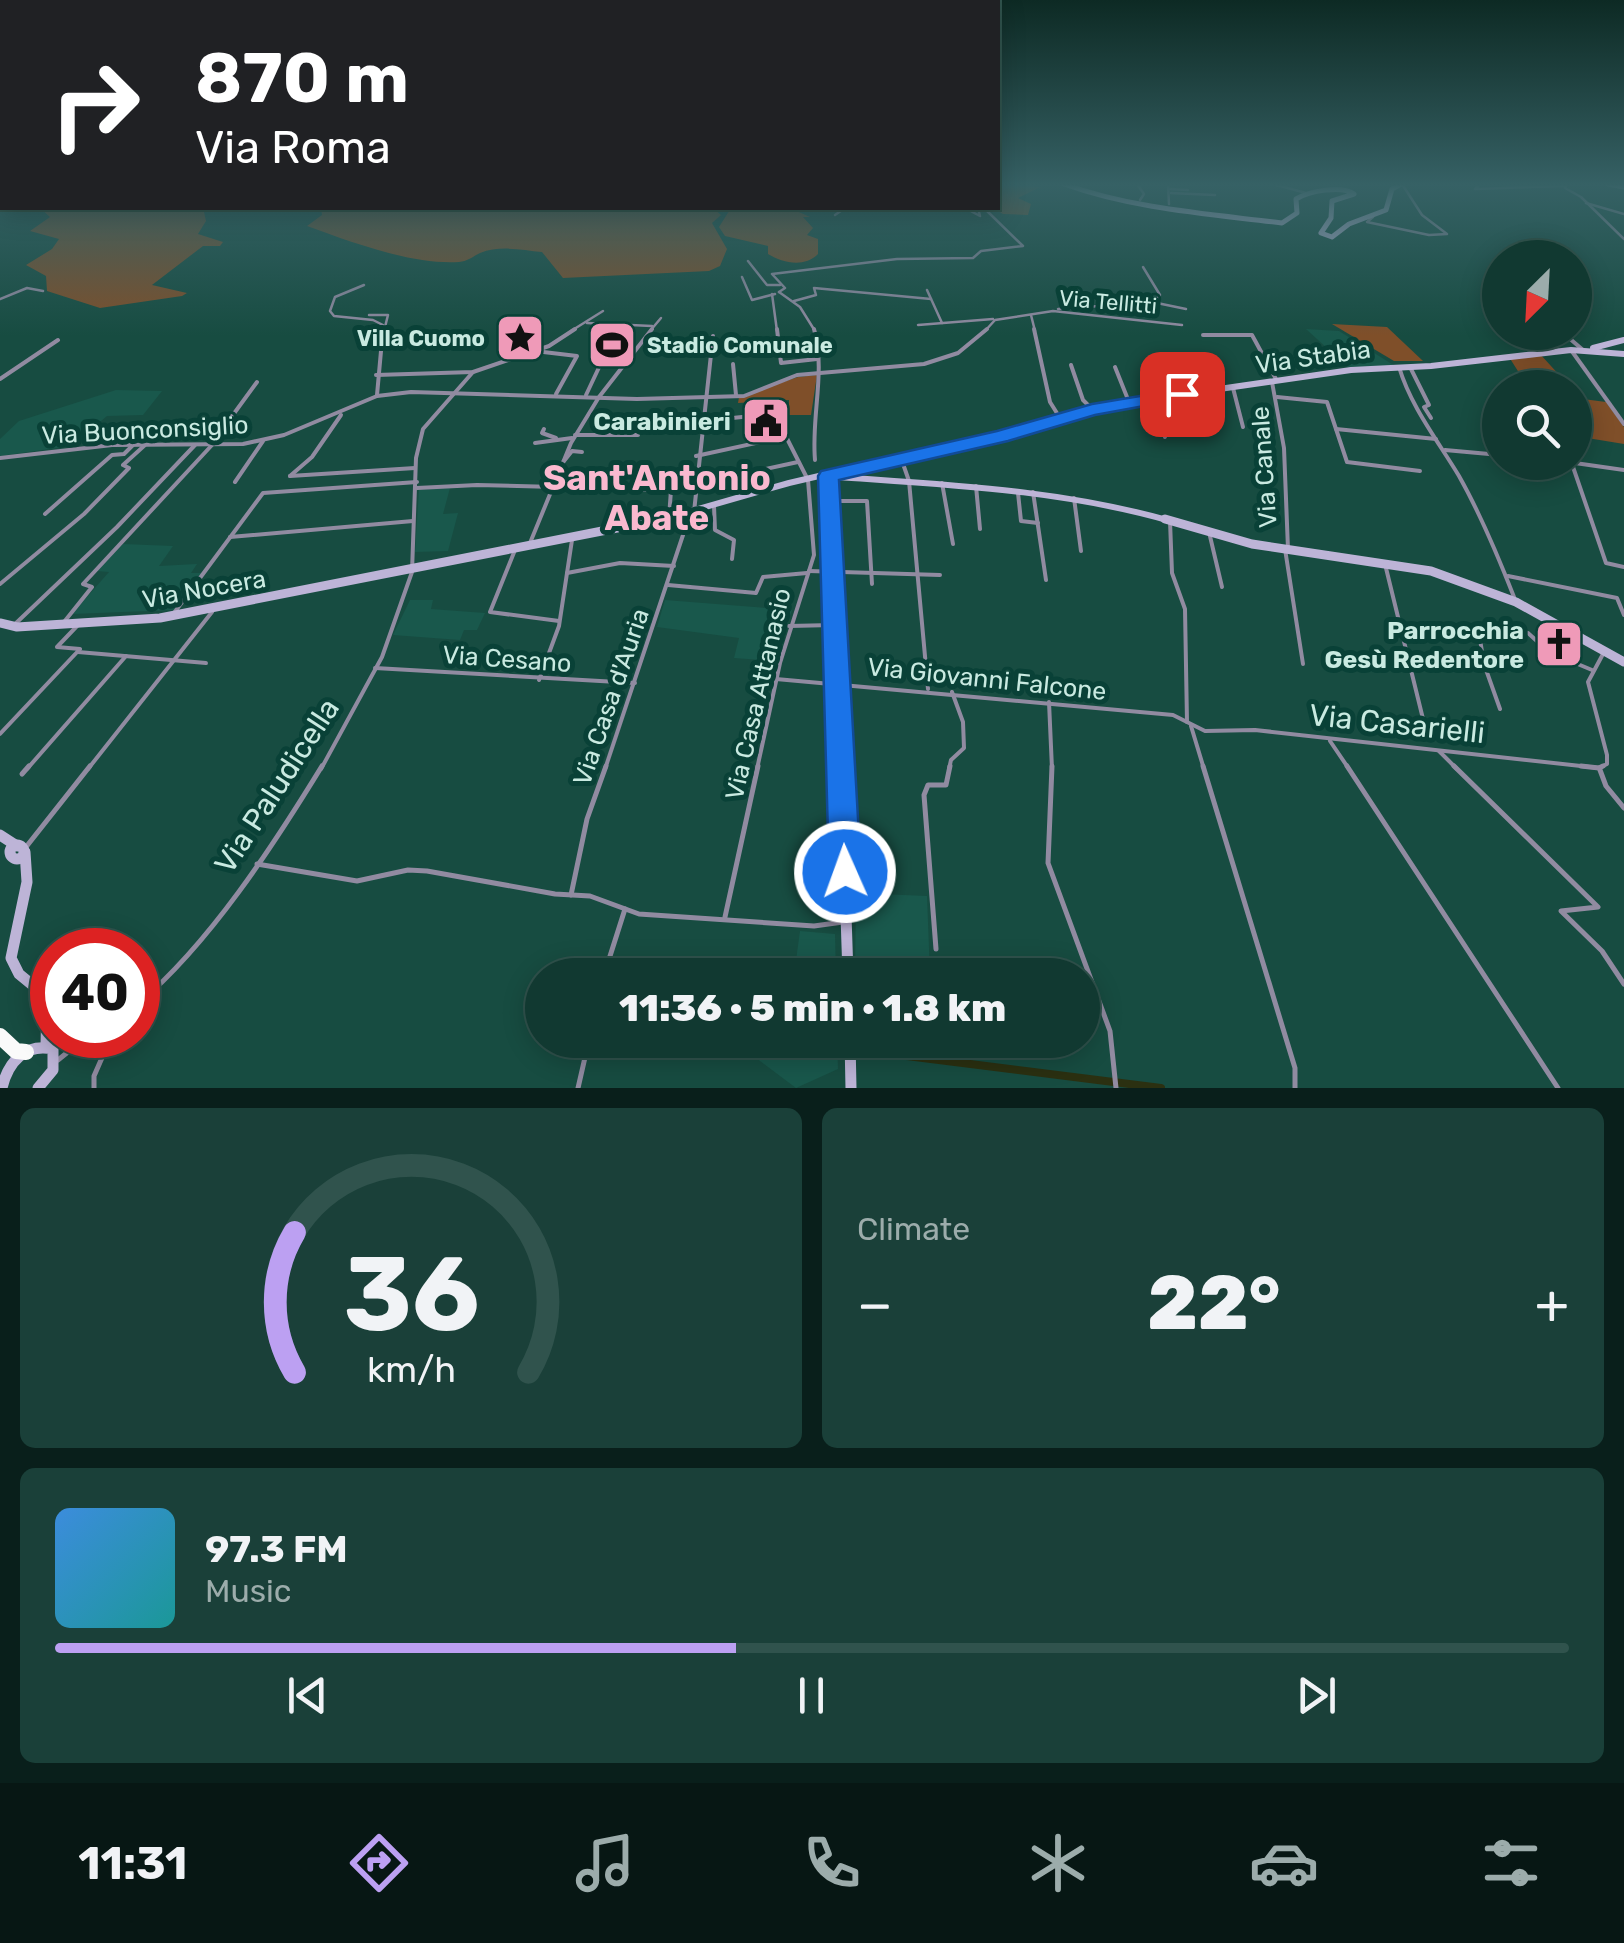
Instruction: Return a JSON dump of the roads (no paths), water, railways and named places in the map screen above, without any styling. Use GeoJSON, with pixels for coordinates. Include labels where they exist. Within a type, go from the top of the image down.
{"type":"FeatureCollection","features":[{"type":"Feature","properties":{"kind":"street"},"geometry":{"type":"LineString","coordinates":[[742,276],[752,300],[785,288],[772,274],[942,255],[976,258],[981,251],[1022,246],[1012,235]]}},
{"type":"Feature","properties":{"kind":"street"},"geometry":{"type":"LineString","coordinates":[[748,261],[766,285],[782,285]]}},
{"type":"Feature","properties":{"kind":"street"},"geometry":{"type":"LineString","coordinates":[[1143,267],[1160,295],[1152,303]]}},
{"type":"Feature","properties":{"kind":"street"},"geometry":{"type":"LineString","coordinates":[[364,285],[335,297],[331,314],[382,324],[377,396]]}},
{"type":"Feature","properties":{"kind":"street"},"geometry":{"type":"LineString","coordinates":[[0,299],[27,288],[43,291]]}},
{"type":"Feature","properties":{"kind":"street"},"geometry":{"type":"LineString","coordinates":[[794,301],[816,296],[814,288],[932,299]]}},
{"type":"Feature","properties":{"kind":"street"},"geometry":{"type":"LineString","coordinates":[[927,290],[942,323]]}},
{"type":"Feature","properties":{"kind":"street"},"geometry":{"type":"LineString","coordinates":[[779,292],[794,301],[814,324],[822,372],[813,416],[815,460]]}},
{"type":"Feature","properties":{"kind":"street"},"geometry":{"type":"LineString","coordinates":[[772,294],[781,362],[820,358]]}},
{"type":"Feature","properties":{"kind":"street"},"geometry":{"type":"LineString","coordinates":[[1054,311],[1070,306],[1152,303],[1186,309]]}},
{"type":"Feature","properties":{"kind":"street"},"geometry":{"type":"LineString","coordinates":[[376,375],[472,372],[535,351],[603,311]]}},
{"type":"Feature","properties":{"kind":"street","name":"Via Tellitti"},"geometry":{"type":"LineString","coordinates":[[1030,316],[1054,311],[1182,325]]}},
{"type":"Feature","properties":{"kind":"street"},"geometry":{"type":"LineString","coordinates":[[368,315],[388,315],[380,345]]}},
{"type":"Feature","properties":{"kind":"street"},"geometry":{"type":"LineString","coordinates":[[918,325],[1030,316],[1050,402],[1060,418]]}},
{"type":"Feature","properties":{"kind":"street"},"geometry":{"type":"LineString","coordinates":[[529,548],[556,468],[574,436],[661,318]]}},
{"type":"Feature","properties":{"kind":"street"},"geometry":{"type":"LineString","coordinates":[[822,372],[924,364],[958,353],[993,322],[1003,319]]}},
{"type":"Feature","properties":{"kind":"street"},"geometry":{"type":"LineString","coordinates":[[584,323],[652,326]]}},
{"type":"Feature","properties":{"kind":"street","name":"Via Canale"},"geometry":{"type":"LineString","coordinates":[[1203,335],[1252,335],[1274,382],[1286,549],[1303,664]]}},
{"type":"Feature","properties":{"kind":"street","name":"Via Casa d'Auria"},"geometry":{"type":"LineString","coordinates":[[571,895],[587,819],[692,512],[696,456],[707,398],[708,351],[713,336]]}},
{"type":"Feature","properties":{"kind":"street"},"geometry":{"type":"LineString","coordinates":[[0,379],[58,340]]}},
{"type":"Feature","properties":{"kind":"street"},"geometry":{"type":"LineString","coordinates":[[1592,348],[1624,340]]}},
{"type":"Feature","properties":{"kind":"street"},"geometry":{"type":"LineString","coordinates":[[1570,350],[1624,424]]}},
{"type":"Feature","properties":{"kind":"street","name":"Via Stabia"},"geometry":{"type":"LineString","coordinates":[[828,476],[1129,402],[1351,370],[1570,350]]}},
{"type":"Feature","properties":{"kind":"street","name":"Via Stabia"},"geometry":{"type":"LineString","coordinates":[[1586,350],[1624,354]]}},
{"type":"Feature","properties":{"kind":"street"},"geometry":{"type":"LineString","coordinates":[[535,351],[577,356],[556,394]]}},
{"type":"Feature","properties":{"kind":"street"},"geometry":{"type":"LineString","coordinates":[[586,395],[602,362]]}},
{"type":"Feature","properties":{"kind":"street"},"geometry":{"type":"LineString","coordinates":[[733,364],[736,396]]}},
{"type":"Feature","properties":{"kind":"street"},"geometry":{"type":"LineString","coordinates":[[1071,365],[1083,400],[1092,410]]}},
{"type":"Feature","properties":{"kind":"street"},"geometry":{"type":"LineString","coordinates":[[1399,367],[1406,390],[1443,450],[1508,576],[1516,602]]}},
{"type":"Feature","properties":{"kind":"street"},"geometry":{"type":"LineString","coordinates":[[1410,367],[1427,394],[1429,405],[1424,407],[1430,418]]}},
{"type":"Feature","properties":{"kind":"street"},"geometry":{"type":"LineString","coordinates":[[1115,368],[1129,402]]}},
{"type":"Feature","properties":{"kind":"street","name":"Via Paludicella"},"geometry":{"type":"LineString","coordinates":[[160,983],[183,962],[257,864],[327,759],[375,668],[413,568],[422,430],[472,372]]}},
{"type":"Feature","properties":{"kind":"street","name":"Via Buonconsiglio"},"geometry":{"type":"LineString","coordinates":[[0,458],[133,445],[195,446],[262,440],[377,396],[525,391],[707,398],[764,390],[797,375],[822,372]]}},
{"type":"Feature","properties":{"kind":"street"},"geometry":{"type":"LineString","coordinates":[[62,625],[92,588],[84,584],[212,445],[257,382]]}},
{"type":"Feature","properties":{"kind":"street"},"geometry":{"type":"LineString","coordinates":[[1233,388],[1243,427]]}},
{"type":"Feature","properties":{"kind":"street"},"geometry":{"type":"LineString","coordinates":[[1278,397],[1327,402],[1346,462],[1420,471]]}},
{"type":"Feature","properties":{"kind":"street"},"geometry":{"type":"LineString","coordinates":[[1157,398],[1166,437]]}},
{"type":"Feature","properties":{"kind":"street"},"geometry":{"type":"LineString","coordinates":[[768,402],[808,480]]}},
{"type":"Feature","properties":{"kind":"street"},"geometry":{"type":"LineString","coordinates":[[343,412],[312,457],[290,476],[417,468]]}},
{"type":"Feature","properties":{"kind":"street"},"geometry":{"type":"LineString","coordinates":[[703,421],[772,414]]}},
{"type":"Feature","properties":{"kind":"street"},"geometry":{"type":"LineString","coordinates":[[544,429],[542,434],[556,438]]}},
{"type":"Feature","properties":{"kind":"street"},"geometry":{"type":"LineString","coordinates":[[1336,429],[1436,439]]}},
{"type":"Feature","properties":{"kind":"street"},"geometry":{"type":"LineString","coordinates":[[535,443],[574,436],[638,434]]}},
{"type":"Feature","properties":{"kind":"street"},"geometry":{"type":"LineString","coordinates":[[696,456],[784,438]]}},
{"type":"Feature","properties":{"kind":"street"},"geometry":{"type":"LineString","coordinates":[[235,482],[262,440]]}},
{"type":"Feature","properties":{"kind":"street"},"geometry":{"type":"LineString","coordinates":[[45,514],[112,455],[124,454],[133,445]]}},
{"type":"Feature","properties":{"kind":"street"},"geometry":{"type":"LineString","coordinates":[[0,584],[76,517],[107,496],[130,468],[123,465],[145,445]]}},
{"type":"Feature","properties":{"kind":"street"},"geometry":{"type":"LineString","coordinates":[[0,633],[14,626],[118,527],[195,446]]}},
{"type":"Feature","properties":{"kind":"street"},"geometry":{"type":"LineString","coordinates":[[1443,450],[1482,454]]}},
{"type":"Feature","properties":{"kind":"street"},"geometry":{"type":"LineString","coordinates":[[556,468],[572,452],[582,452]]}},
{"type":"Feature","properties":{"kind":"street"},"geometry":{"type":"LineString","coordinates":[[901,458],[909,481],[928,689]]}},
{"type":"Feature","properties":{"kind":"street"},"geometry":{"type":"LineString","coordinates":[[171,616],[264,492],[417,485],[671,490],[798,462]]}},
{"type":"Feature","properties":{"kind":"street"},"geometry":{"type":"LineString","coordinates":[[1592,466],[1624,470]]}},
{"type":"Feature","properties":{"kind":"street"},"geometry":{"type":"LineString","coordinates":[[757,472],[767,490]]}},
{"type":"Feature","properties":{"kind":"street"},"geometry":{"type":"LineString","coordinates":[[848,958],[840,682],[828,476],[1018,490],[1113,504],[1286,549],[1442,574],[1516,602],[1624,662]]}},
{"type":"Feature","properties":{"kind":"street","name":"Via Nocera"},"geometry":{"type":"LineString","coordinates":[[0,624],[78,625],[171,616],[572,540],[828,476]]}},
{"type":"Feature","properties":{"kind":"street","name":"Via Casa Attanasio"},"geometry":{"type":"LineString","coordinates":[[725,917],[776,678],[814,545],[808,480]]}},
{"type":"Feature","properties":{"kind":"street"},"geometry":{"type":"LineString","coordinates":[[1577,480],[1606,563],[1624,567]]}},
{"type":"Feature","properties":{"kind":"street"},"geometry":{"type":"LineString","coordinates":[[942,483],[953,544]]}},
{"type":"Feature","properties":{"kind":"street"},"geometry":{"type":"LineString","coordinates":[[976,486],[980,529]]}},
{"type":"Feature","properties":{"kind":"street"},"geometry":{"type":"LineString","coordinates":[[527,487],[538,492]]}},
{"type":"Feature","properties":{"kind":"street"},"geometry":{"type":"LineString","coordinates":[[670,518],[671,490]]}},
{"type":"Feature","properties":{"kind":"street"},"geometry":{"type":"LineString","coordinates":[[1018,490],[1021,522],[1038,523]]}},
{"type":"Feature","properties":{"kind":"street"},"geometry":{"type":"LineString","coordinates":[[1033,492],[1046,580]]}},
{"type":"Feature","properties":{"kind":"street"},"geometry":{"type":"LineString","coordinates":[[1074,498],[1082,551]]}},
{"type":"Feature","properties":{"kind":"street"},"geometry":{"type":"LineString","coordinates":[[832,501],[867,501],[872,584]]}},
{"type":"Feature","properties":{"kind":"street"},"geometry":{"type":"LineString","coordinates":[[714,506],[716,530],[734,540],[732,559]]}},
{"type":"Feature","properties":{"kind":"street"},"geometry":{"type":"LineString","coordinates":[[230,537],[415,521]]}},
{"type":"Feature","properties":{"kind":"street"},"geometry":{"type":"LineString","coordinates":[[1170,521],[1172,573],[1186,609],[1189,724],[1290,1050],[1296,1088]]}},
{"type":"Feature","properties":{"kind":"street"},"geometry":{"type":"LineString","coordinates":[[1209,532],[1222,587]]}},
{"type":"Feature","properties":{"kind":"street"},"geometry":{"type":"LineString","coordinates":[[538,680],[560,620],[572,540]]}},
{"type":"Feature","properties":{"kind":"street"},"geometry":{"type":"LineString","coordinates":[[514,550],[490,612],[560,620]]}},
{"type":"Feature","properties":{"kind":"street"},"geometry":{"type":"LineString","coordinates":[[567,573],[620,563],[674,566]]}},
{"type":"Feature","properties":{"kind":"street"},"geometry":{"type":"LineString","coordinates":[[1385,564],[1424,723]]}},
{"type":"Feature","properties":{"kind":"street"},"geometry":{"type":"LineString","coordinates":[[668,585],[756,592],[763,577],[808,572],[940,575]]}},
{"type":"Feature","properties":{"kind":"street"},"geometry":{"type":"LineString","coordinates":[[1508,576],[1617,598],[1624,615]]}},
{"type":"Feature","properties":{"kind":"street"},"geometry":{"type":"LineString","coordinates":[[18,852],[214,608]]}},
{"type":"Feature","properties":{"kind":"street"},"geometry":{"type":"LineString","coordinates":[[78,625],[57,647],[78,652]]}},
{"type":"Feature","properties":{"kind":"street"},"geometry":{"type":"LineString","coordinates":[[790,626],[837,626]]}},
{"type":"Feature","properties":{"kind":"street"},"geometry":{"type":"LineString","coordinates":[[1500,708],[1484,664],[1478,627],[1528,633],[1537,645],[1559,658],[1592,670]]}},
{"type":"Feature","properties":{"kind":"street"},"geometry":{"type":"LineString","coordinates":[[78,652],[206,663]]}},
{"type":"Feature","properties":{"kind":"street"},"geometry":{"type":"LineString","coordinates":[[0,734],[78,652]]}},
{"type":"Feature","properties":{"kind":"street"},"geometry":{"type":"LineString","coordinates":[[1604,652],[1592,670],[1589,697],[1607,755],[1606,764],[1599,768],[1606,786],[1624,808]]}},
{"type":"Feature","properties":{"kind":"street"},"geometry":{"type":"LineString","coordinates":[[22,774],[126,656]]}},
{"type":"Feature","properties":{"kind":"street","name":"Via Cesano"},"geometry":{"type":"LineString","coordinates":[[375,668],[636,683]]}},
{"type":"Feature","properties":{"kind":"street","name":"Via Giovanni Falcone"},"geometry":{"type":"LineString","coordinates":[[776,678],[1049,702],[1173,716],[1189,724]]}},
{"type":"Feature","properties":{"kind":"street"},"geometry":{"type":"LineString","coordinates":[[936,949],[924,794],[928,786],[946,784],[952,760],[964,748],[963,722],[952,692]]}},
{"type":"Feature","properties":{"kind":"street"},"geometry":{"type":"LineString","coordinates":[[1049,702],[1053,784],[1048,863],[1110,1031],[1116,1088]]}},
{"type":"Feature","properties":{"kind":"street","name":"Via Casarielli"},"geometry":{"type":"LineString","coordinates":[[1189,724],[1212,732],[1240,729],[1599,768]]}},
{"type":"Feature","properties":{"kind":"street"},"geometry":{"type":"LineString","coordinates":[[1329,740],[1558,1088]]}},
{"type":"Feature","properties":{"kind":"street"},"geometry":{"type":"LineString","coordinates":[[1439,751],[1598,907],[1561,911],[1602,951],[1624,984]]}},
{"type":"Feature","properties":{"kind":"street"},"geometry":{"type":"LineString","coordinates":[[0,836],[18,852],[26,890],[11,953],[17,971],[30,982]]}},
{"type":"Feature","properties":{"kind":"street"},"geometry":{"type":"LineString","coordinates":[[257,864],[357,881],[419,870],[605,900],[644,915],[725,917],[814,926],[847,922]]}},
{"type":"Feature","properties":{"kind":"street"},"geometry":{"type":"LineString","coordinates":[[609,958],[625,909]]}},
{"type":"Feature","properties":{"kind":"street"},"geometry":{"type":"LineString","coordinates":[[11,1061],[30,1043]]}},
{"type":"Feature","properties":{"kind":"street"},"geometry":{"type":"LineString","coordinates":[[39,1088],[50,1058]]}},
{"type":"Feature","properties":{"kind":"street"},"geometry":{"type":"LineString","coordinates":[[94,1088],[94,1076],[102,1058]]}},
{"type":"Feature","properties":{"kind":"street"},"geometry":{"type":"LineString","coordinates":[[578,1088],[585,1058]]}},
{"type":"Feature","properties":{"kind":"street"},"geometry":{"type":"LineString","coordinates":[[850,1058],[850,1088]]}},
{"type":"Feature","properties":{"kind":"waterway"},"geometry":{"type":"LineString","coordinates":[[923,1058],[1161,1088]]}},
{"type":"Feature","properties":{"kind":"place","name":"Villa Cuomo"},"geometry":{"type":"Point","coordinates":[520,338]}},
{"type":"Feature","properties":{"kind":"place","name":"Stadio Comunale"},"geometry":{"type":"Point","coordinates":[612,345]}},
{"type":"Feature","properties":{"kind":"place","name":"Carabinieri"},"geometry":{"type":"Point","coordinates":[766,421]}},
{"type":"Feature","properties":{"kind":"place","name":"Parrocchia Gesù Redentore"},"geometry":{"type":"Point","coordinates":[1559,644]}},
{"type":"Feature","properties":{"kind":"district","name":"Sant'Antonio Abate"},"geometry":{"type":"Point","coordinates":[657,498]}}]}
